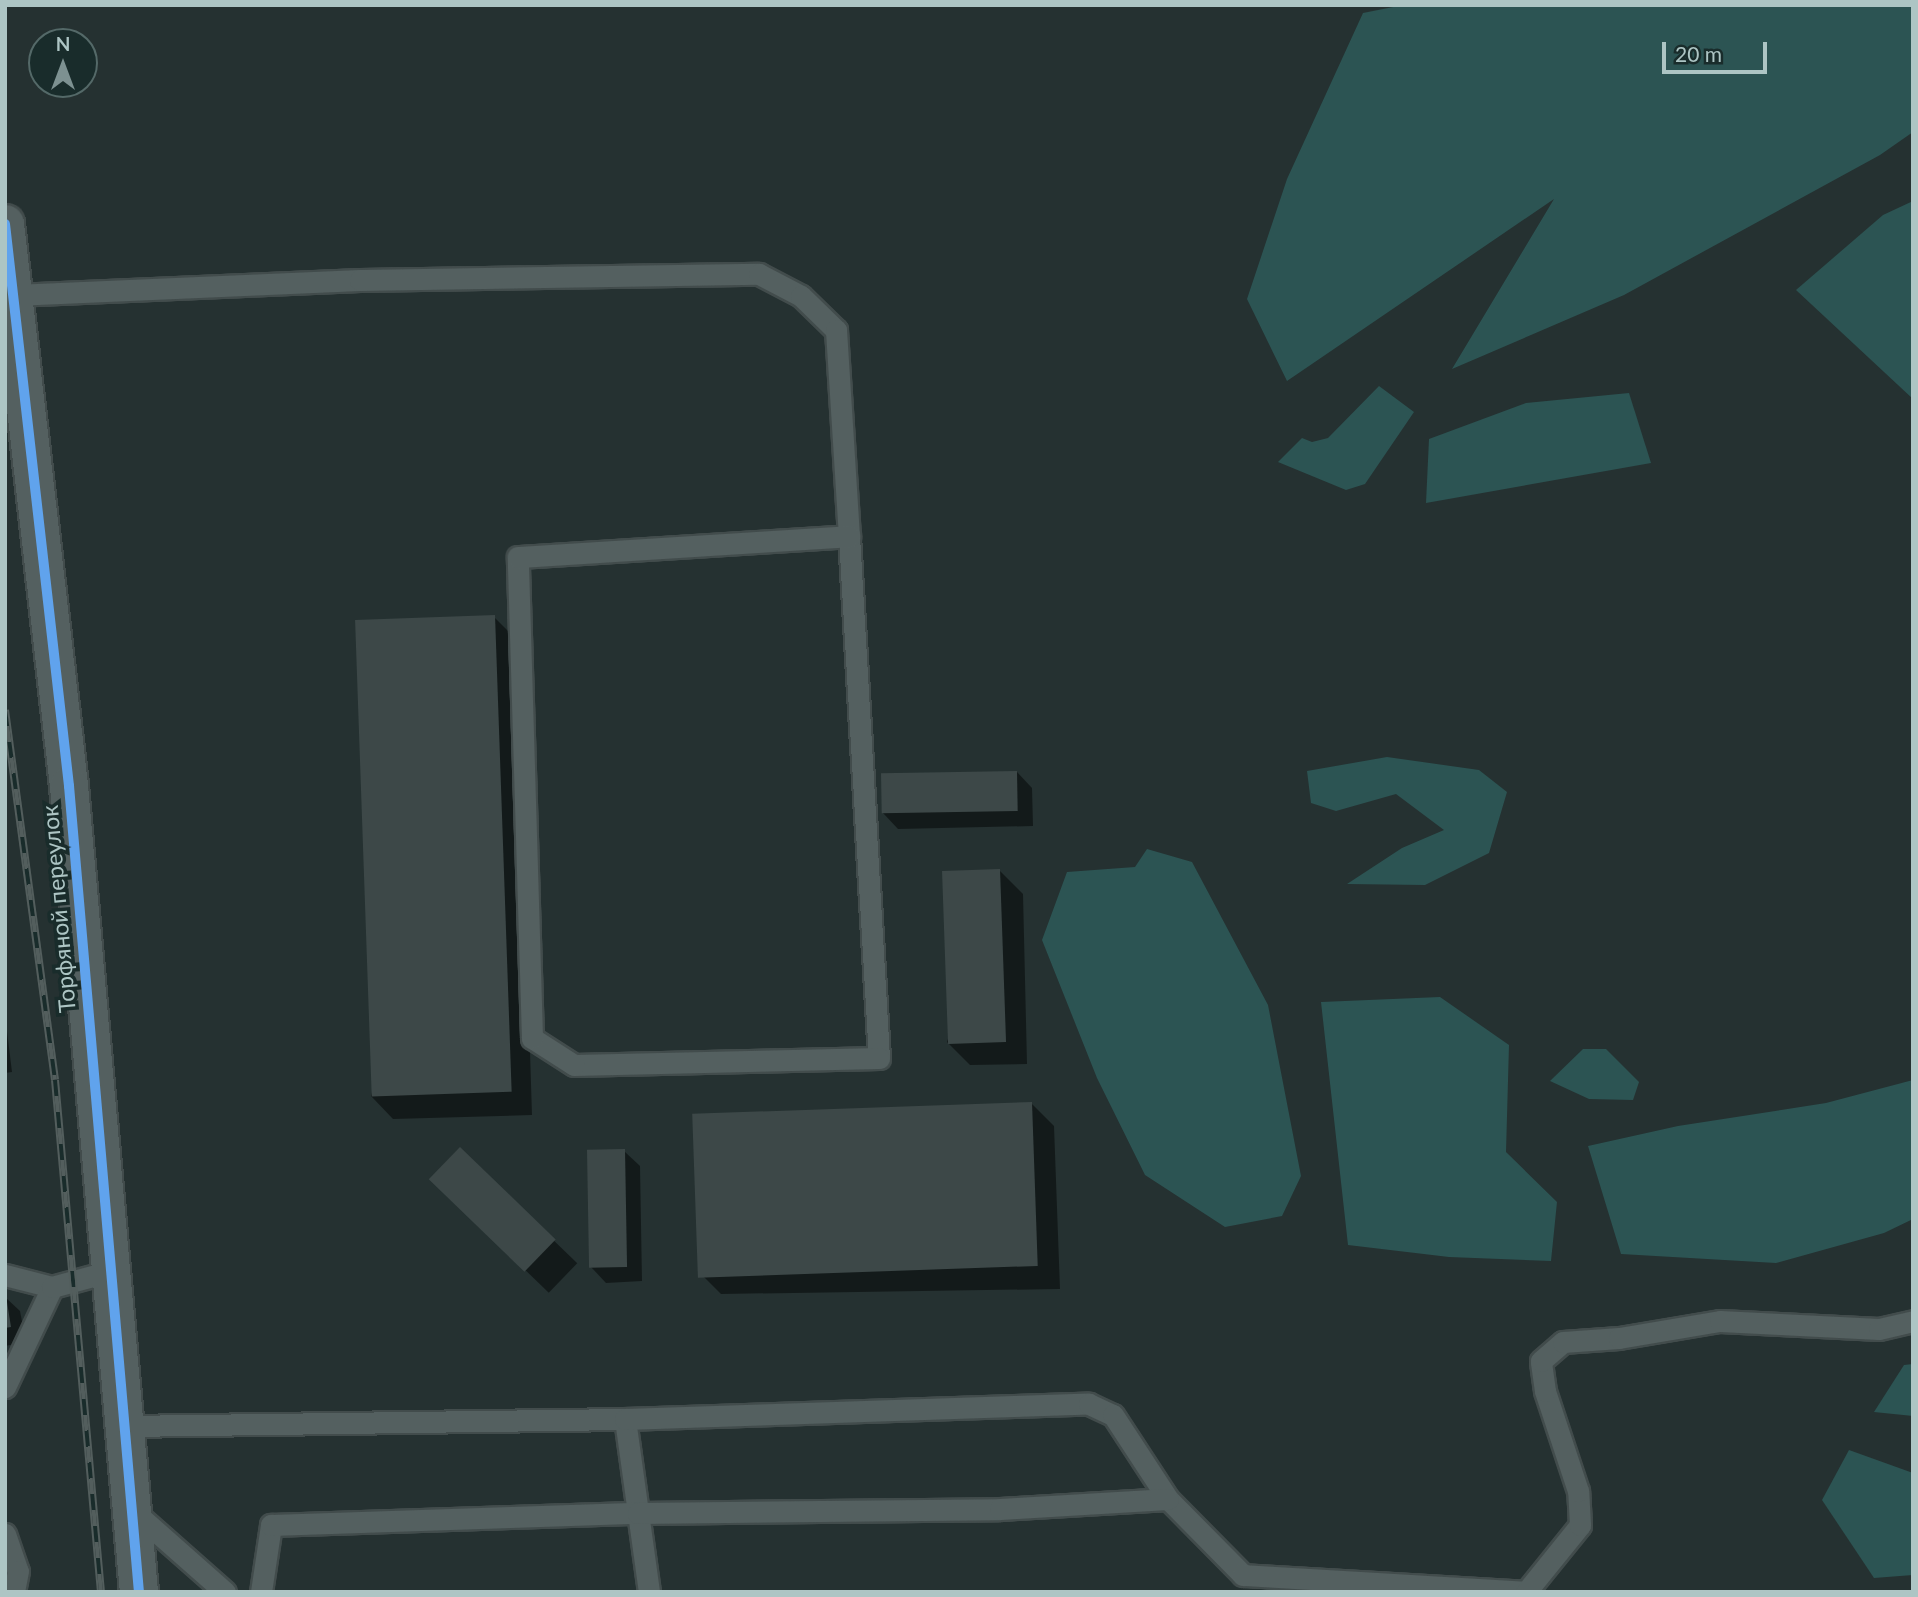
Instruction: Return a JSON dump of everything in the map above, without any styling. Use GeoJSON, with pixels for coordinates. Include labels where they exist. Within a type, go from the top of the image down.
{"type":"FeatureCollection","features":[{"type":"Feature","properties":{"kind":"street","name":"Торфяной переулок"},"geometry":{"type":"LineString","coordinates":[[5,224],[69,786],[139,1592]]}},
{"type":"Feature","properties":{"kind":"lane"},"geometry":{"type":"LineString","coordinates":[[14,295],[360,280],[759,274],[801,296],[835,330],[849,536],[879,1058],[574,1065],[531,1038],[518,557],[849,536]]}},
{"type":"Feature","properties":{"kind":"lane"},"geometry":{"type":"LineString","coordinates":[[5,1275],[52,1287],[111,1272]]}},
{"type":"Feature","properties":{"kind":"lane"},"geometry":{"type":"LineString","coordinates":[[5,1387],[52,1287]]}},
{"type":"Feature","properties":{"kind":"lane"},"geometry":{"type":"LineString","coordinates":[[124,1426],[625,1419],[1088,1404],[1113,1415],[1168,1499],[1248,1583],[1528,1592],[1580,1525],[1578,1491],[1545,1391],[1541,1361],[1563,1342],[1619,1338],[1720,1321],[1880,1329],[1913,1321]]}},
{"type":"Feature","properties":{"kind":"lane"},"geometry":{"type":"LineString","coordinates":[[625,1419],[649,1592]]}},
{"type":"Feature","properties":{"kind":"lane"},"geometry":{"type":"LineString","coordinates":[[261,1592],[271,1525],[638,1513],[1000,1509],[1168,1499]]}},
{"type":"Feature","properties":{"kind":"lane"},"geometry":{"type":"LineString","coordinates":[[132,1510],[225,1592]]}},
{"type":"Feature","properties":{"kind":"lane"},"geometry":{"type":"LineString","coordinates":[[5,1534],[18,1571],[14,1592]]}},
{"type":"Feature","properties":{"kind":"water"},"geometry":{"type":"Polygon","coordinates":[[[1403,5],[1913,5],[1913,132],[1880,155],[1624,295],[1452,369],[1554,199],[1287,381],[1247,299],[1287,179],[1363,13],[1403,5]]]}},
{"type":"Feature","properties":{"kind":"water"},"geometry":{"type":"Polygon","coordinates":[[[1913,201],[1913,399],[1796,290],[1883,215],[1913,201]]]}},
{"type":"Feature","properties":{"kind":"water"},"geometry":{"type":"Polygon","coordinates":[[[1379,386],[1414,412],[1365,484],[1346,490],[1278,462],[1302,438],[1312,442],[1328,438],[1379,386]]]}},
{"type":"Feature","properties":{"kind":"water"},"geometry":{"type":"Polygon","coordinates":[[[1629,393],[1651,463],[1426,503],[1429,439],[1526,403],[1629,393]]]}},
{"type":"Feature","properties":{"kind":"water"},"geometry":{"type":"Polygon","coordinates":[[[1387,757],[1479,770],[1507,792],[1489,853],[1425,885],[1347,884],[1402,848],[1444,830],[1396,794],[1336,811],[1311,803],[1307,771],[1387,757]]]}},
{"type":"Feature","properties":{"kind":"water"},"geometry":{"type":"Polygon","coordinates":[[[1147,849],[1192,862],[1268,1005],[1301,1176],[1282,1216],[1225,1227],[1145,1175],[1097,1078],[1042,940],[1067,872],[1135,867],[1147,849]]]}},
{"type":"Feature","properties":{"kind":"water"},"geometry":{"type":"Polygon","coordinates":[[[1440,997],[1509,1045],[1506,1152],[1557,1202],[1551,1261],[1449,1257],[1348,1245],[1321,1002],[1440,997]]]}},
{"type":"Feature","properties":{"kind":"water"},"geometry":{"type":"Polygon","coordinates":[[[1583,1049],[1606,1049],[1639,1082],[1633,1100],[1589,1099],[1550,1081],[1583,1049]]]}},
{"type":"Feature","properties":{"kind":"water"},"geometry":{"type":"Polygon","coordinates":[[[1913,1080],[1913,1219],[1884,1233],[1776,1263],[1621,1254],[1588,1146],[1678,1126],[1826,1103],[1913,1080]]]}},
{"type":"Feature","properties":{"kind":"water"},"geometry":{"type":"Polygon","coordinates":[[[1913,1364],[1913,1416],[1874,1412],[1904,1365],[1913,1364]]]}},
{"type":"Feature","properties":{"kind":"water"},"geometry":{"type":"Polygon","coordinates":[[[1849,1450],[1913,1473],[1913,1575],[1874,1578],[1822,1500],[1849,1450]]]}},
{"type":"Feature","properties":{"kind":"building"},"geometry":{"type":"Polygon","coordinates":[[[495,615],[512,1092],[372,1097],[355,620],[495,615]]]}},
{"type":"Feature","properties":{"kind":"building"},"geometry":{"type":"Polygon","coordinates":[[[1017,771],[1018,811],[882,813],[881,773],[1017,771]]]}},
{"type":"Feature","properties":{"kind":"building"},"geometry":{"type":"Polygon","coordinates":[[[1000,869],[1006,1042],[948,1044],[942,871],[1000,869]]]}},
{"type":"Feature","properties":{"kind":"building"},"geometry":{"type":"Polygon","coordinates":[[[1032,1102],[1038,1266],[698,1278],[692,1114],[1032,1102]]]}},
{"type":"Feature","properties":{"kind":"building"},"geometry":{"type":"Polygon","coordinates":[[[460,1147],[556,1239],[524,1272],[429,1179],[460,1147]]]}},
{"type":"Feature","properties":{"kind":"building"},"geometry":{"type":"Polygon","coordinates":[[[625,1149],[627,1267],[589,1268],[587,1150],[625,1149]]]}},
{"type":"Feature","properties":{"kind":"building"},"geometry":{"type":"Polygon","coordinates":[[[7,1302],[11,1327],[5,1328],[5,1303],[7,1302]]]}},
{"type":"Feature","properties":{"kind":"railway"},"geometry":{"type":"LineString","coordinates":[[5,710],[55,1080],[101,1592]]}},
{"type":"Feature","properties":{"kind":"cycle path"},"geometry":{"type":"LineString","coordinates":[[5,224],[69,786],[139,1592]]}}]}
